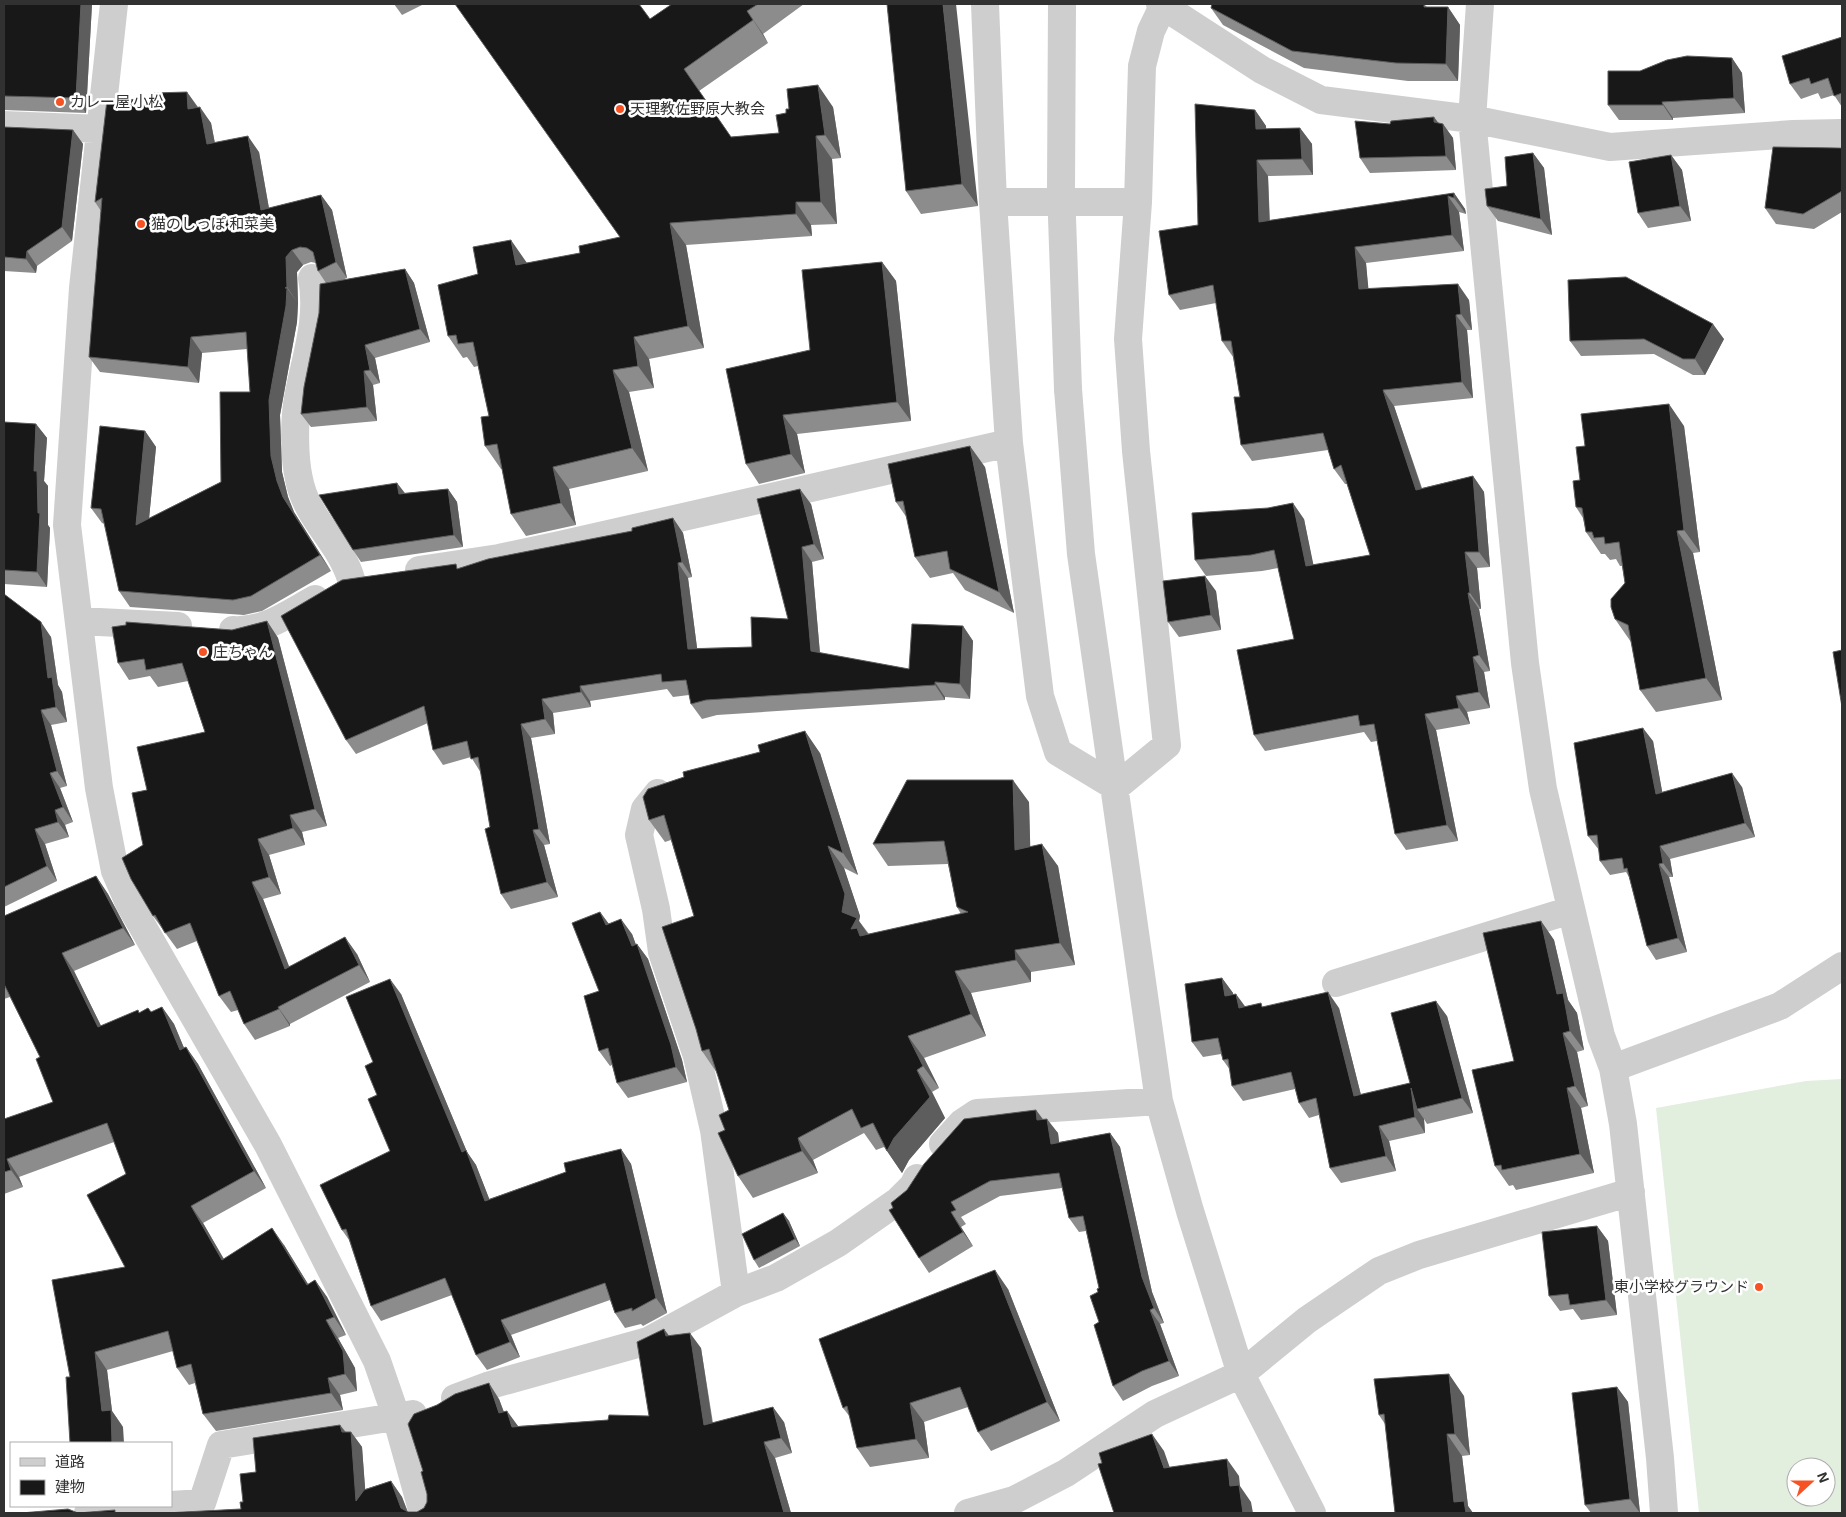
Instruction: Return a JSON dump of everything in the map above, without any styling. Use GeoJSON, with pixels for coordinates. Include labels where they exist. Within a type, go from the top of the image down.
{"type":"FeatureCollection","features":[{"type":"Feature","properties":{"kind":"street"},"geometry":{"type":"LineString","coordinates":[[114,4],[82,294],[67,525],[99,788],[115,871],[129,903],[272,1154],[377,1361],[396,1416],[423,1513]]}},
{"type":"Feature","properties":{"kind":"street"},"geometry":{"type":"LineString","coordinates":[[986,4],[992,202],[1009,443],[1040,696],[1058,752],[1116,787]]}},
{"type":"Feature","properties":{"kind":"street"},"geometry":{"type":"LineString","coordinates":[[1062,4],[1061,189],[1068,388],[1081,554],[1116,787],[1159,1101],[1190,1211],[1241,1374],[1312,1513]]}},
{"type":"Feature","properties":{"kind":"street"},"geometry":{"type":"LineString","coordinates":[[1480,4],[1472,118],[1525,663],[1543,789],[1601,1036],[1613,1068],[1631,1192],[1664,1513]]}},
{"type":"Feature","properties":{"kind":"street"},"geometry":{"type":"LineString","coordinates":[[1116,787],[1167,746],[1136,451],[1128,340],[1138,202],[1142,66],[1151,31],[1162,5],[1262,70],[1321,100],[1472,118],[1610,147],[1793,134],[1842,133]]}},
{"type":"Feature","properties":{"kind":"street"},"geometry":{"type":"LineString","coordinates":[[4,125],[101,129]]}},
{"type":"Feature","properties":{"kind":"street"},"geometry":{"type":"LineString","coordinates":[[992,202],[1138,202]]}},
{"type":"Feature","properties":{"kind":"street"},"geometry":{"type":"LineString","coordinates":[[312,278],[316,296],[314,324],[297,405],[298,478],[304,499],[316,522],[346,562],[371,576]]}},
{"type":"Feature","properties":{"kind":"street"},"geometry":{"type":"LineString","coordinates":[[79,621],[127,622],[245,631],[268,626],[371,576],[499,558],[560,546],[1009,443]]}},
{"type":"Feature","properties":{"kind":"street"},"geometry":{"type":"LineString","coordinates":[[658,792],[645,809],[639,835],[656,909],[662,952],[697,1056],[714,1130],[736,1293]]}},
{"type":"Feature","properties":{"kind":"street"},"geometry":{"type":"LineString","coordinates":[[88,883],[115,871]]}},
{"type":"Feature","properties":{"kind":"street"},"geometry":{"type":"LineString","coordinates":[[1336,983],[1571,910]]}},
{"type":"Feature","properties":{"kind":"street"},"geometry":{"type":"LineString","coordinates":[[1613,1068],[1780,1006],[1842,966]]}},
{"type":"Feature","properties":{"kind":"street"},"geometry":{"type":"LineString","coordinates":[[172,1506],[202,1502],[221,1445],[424,1413],[440,1407],[459,1396],[486,1386],[648,1341],[736,1293],[776,1278],[838,1243],[898,1201],[913,1186],[921,1170],[962,1123],[978,1113],[1159,1101]]}},
{"type":"Feature","properties":{"kind":"street"},"geometry":{"type":"LineString","coordinates":[[968,1513],[1014,1500],[1066,1472],[1155,1414],[1241,1374],[1307,1320],[1379,1271],[1419,1255],[1631,1192]]}},
{"type":"Feature","properties":{"kind":"street"},"geometry":{"type":"LineString","coordinates":[[88,1513],[158,1507]]}},
{"type":"Feature","properties":{"kind":"green space","name":"東小学校グラウンド"},"geometry":{"type":"Polygon","coordinates":[[[1842,1079],[1842,1513],[1699,1513],[1656,1108],[1806,1081],[1842,1079]]]}},
{"type":"Feature","properties":{"kind":"building"},"geometry":{"type":"Polygon","coordinates":[[[4,4],[81,4],[76,98],[4,96],[4,4]]]}},
{"type":"Feature","properties":{"kind":"building"},"geometry":{"type":"Polygon","coordinates":[[[455,4],[639,4],[650,19],[672,4],[758,4],[747,11],[753,20],[684,69],[731,137],[779,133],[776,115],[786,113],[786,109],[789,109],[787,89],[818,85],[825,135],[816,136],[821,202],[796,202],[796,214],[670,223],[688,326],[634,337],[638,366],[613,370],[632,448],[553,467],[561,503],[511,514],[497,444],[485,446],[481,417],[489,416],[473,342],[458,344],[456,335],[448,336],[438,285],[478,274],[473,247],[511,240],[516,265],[580,253],[579,246],[620,237],[455,4]]]}},
{"type":"Feature","properties":{"kind":"building"},"geometry":{"type":"Polygon","coordinates":[[[887,4],[943,4],[962,184],[906,191],[887,4]]]}},
{"type":"Feature","properties":{"kind":"building"},"geometry":{"type":"Polygon","coordinates":[[[1212,4],[1424,4],[1424,7],[1448,7],[1446,64],[1396,63],[1292,51],[1211,8],[1212,4]]]}},
{"type":"Feature","properties":{"kind":"building"},"geometry":{"type":"Polygon","coordinates":[[[1842,37],[1842,93],[1834,96],[1828,78],[1811,84],[1809,78],[1790,84],[1782,56],[1842,37]]]}},
{"type":"Feature","properties":{"kind":"building"},"geometry":{"type":"Polygon","coordinates":[[[1687,56],[1732,58],[1734,98],[1662,102],[1663,105],[1608,105],[1608,71],[1640,71],[1667,60],[1687,56]]]}},
{"type":"Feature","properties":{"kind":"building"},"geometry":{"type":"Polygon","coordinates":[[[187,92],[188,109],[200,107],[207,144],[248,136],[261,210],[321,195],[336,262],[318,271],[313,252],[307,248],[300,247],[292,250],[286,257],[286,306],[269,400],[271,456],[277,481],[283,497],[320,555],[251,596],[233,600],[119,591],[101,509],[91,508],[100,426],[145,431],[136,525],[221,482],[220,392],[250,392],[246,332],[191,337],[188,367],[89,357],[102,198],[95,202],[107,100],[154,99],[154,93],[187,92]]]}},
{"type":"Feature","properties":{"kind":"building"},"geometry":{"type":"Polygon","coordinates":[[[1195,104],[1255,110],[1256,129],[1300,128],[1302,159],[1257,160],[1259,222],[1454,193],[1454,198],[1448,196],[1452,235],[1355,247],[1359,289],[1458,284],[1461,314],[1456,315],[1462,382],[1383,390],[1416,490],[1473,476],[1479,552],[1465,552],[1470,593],[1468,593],[1479,655],[1473,657],[1479,692],[1456,696],[1459,708],[1425,714],[1447,825],[1395,834],[1374,724],[1360,726],[1358,715],[1254,735],[1237,650],[1294,639],[1274,550],[1251,555],[1195,560],[1192,513],[1268,508],[1293,503],[1306,566],[1370,555],[1341,465],[1334,469],[1323,433],[1241,445],[1234,397],[1240,397],[1231,341],[1222,341],[1213,285],[1169,295],[1159,231],[1198,225],[1195,104]]]}},
{"type":"Feature","properties":{"kind":"building"},"geometry":{"type":"Polygon","coordinates":[[[1434,117],[1434,122],[1443,124],[1446,156],[1360,158],[1355,121],[1390,124],[1391,121],[1434,117]]]}},
{"type":"Feature","properties":{"kind":"building"},"geometry":{"type":"Polygon","coordinates":[[[4,127],[73,130],[62,227],[27,251],[26,259],[4,257],[4,127]]]}},
{"type":"Feature","properties":{"kind":"building"},"geometry":{"type":"Polygon","coordinates":[[[1773,147],[1842,148],[1842,191],[1803,214],[1765,208],[1773,147]]]}},
{"type":"Feature","properties":{"kind":"building"},"geometry":{"type":"Polygon","coordinates":[[[1533,153],[1541,219],[1487,206],[1485,189],[1507,186],[1505,157],[1533,153]]]}},
{"type":"Feature","properties":{"kind":"building"},"geometry":{"type":"Polygon","coordinates":[[[1671,155],[1680,206],[1638,213],[1629,162],[1671,155]]]}},
{"type":"Feature","properties":{"kind":"building"},"geometry":{"type":"Polygon","coordinates":[[[882,262],[897,402],[783,415],[791,454],[746,464],[726,369],[810,350],[802,270],[882,262]]]}},
{"type":"Feature","properties":{"kind":"building"},"geometry":{"type":"Polygon","coordinates":[[[405,269],[420,329],[365,345],[370,370],[364,371],[367,407],[301,414],[304,387],[319,313],[320,284],[405,269]]]}},
{"type":"Feature","properties":{"kind":"building"},"geometry":{"type":"Polygon","coordinates":[[[1626,277],[1713,324],[1695,359],[1683,359],[1644,339],[1570,341],[1568,280],[1626,277]]]}},
{"type":"Feature","properties":{"kind":"building"},"geometry":{"type":"Polygon","coordinates":[[[1669,404],[1684,530],[1677,531],[1706,678],[1640,690],[1628,625],[1615,619],[1611,607],[1611,599],[1625,583],[1619,542],[1605,544],[1604,537],[1594,538],[1592,532],[1586,532],[1582,508],[1576,507],[1573,481],[1580,480],[1576,447],[1585,446],[1581,414],[1669,404]]]}},
{"type":"Feature","properties":{"kind":"building"},"geometry":{"type":"Polygon","coordinates":[[[4,422],[36,424],[34,471],[37,471],[38,513],[40,513],[37,572],[4,570],[4,422]]]}},
{"type":"Feature","properties":{"kind":"building"},"geometry":{"type":"Polygon","coordinates":[[[970,446],[999,592],[950,569],[947,551],[915,557],[903,501],[896,502],[888,464],[970,446]]]}},
{"type":"Feature","properties":{"kind":"building"},"geometry":{"type":"Polygon","coordinates":[[[397,483],[399,494],[448,489],[454,535],[353,550],[319,495],[397,483]]]}},
{"type":"Feature","properties":{"kind":"building"},"geometry":{"type":"Polygon","coordinates":[[[800,489],[814,544],[802,547],[811,651],[909,669],[912,624],[963,626],[960,684],[935,682],[935,685],[706,700],[691,704],[686,680],[662,682],[661,674],[580,686],[581,692],[542,699],[545,719],[521,724],[539,829],[533,830],[547,882],[501,894],[485,829],[490,827],[478,757],[471,759],[467,741],[433,750],[424,706],[346,740],[281,616],[342,580],[456,564],[457,569],[488,559],[632,531],[632,528],[673,518],[682,562],[678,563],[688,649],[752,647],[751,617],[788,619],[757,499],[800,489]]]}},
{"type":"Feature","properties":{"kind":"building"},"geometry":{"type":"Polygon","coordinates":[[[1205,576],[1211,615],[1168,622],[1163,581],[1205,576]]]}},
{"type":"Feature","properties":{"kind":"building"},"geometry":{"type":"Polygon","coordinates":[[[4,594],[41,622],[48,678],[52,677],[56,707],[41,710],[57,771],[50,773],[63,807],[55,810],[58,822],[35,829],[47,866],[4,887],[4,594]]]}},
{"type":"Feature","properties":{"kind":"building"},"geometry":{"type":"Polygon","coordinates":[[[267,621],[315,809],[290,815],[293,828],[258,839],[269,877],[252,882],[285,969],[345,937],[359,965],[278,1007],[279,1009],[244,1024],[230,991],[219,996],[190,923],[165,933],[131,879],[122,858],[143,845],[132,793],[147,790],[137,747],[205,732],[182,663],[146,670],[144,659],[118,663],[112,627],[126,625],[126,622],[232,630],[267,621]]]}},
{"type":"Feature","properties":{"kind":"building"},"geometry":{"type":"Polygon","coordinates":[[[1842,650],[1842,707],[1833,652],[1842,650]]]}},
{"type":"Feature","properties":{"kind":"building"},"geometry":{"type":"Polygon","coordinates":[[[1643,728],[1656,794],[1732,773],[1745,823],[1660,846],[1663,863],[1659,864],[1678,938],[1647,946],[1627,868],[1624,869],[1622,858],[1600,861],[1597,835],[1588,836],[1574,743],[1643,728]]]}},
{"type":"Feature","properties":{"kind":"building"},"geometry":{"type":"Polygon","coordinates":[[[805,731],[843,853],[828,846],[845,894],[842,912],[857,918],[851,929],[857,928],[860,936],[968,912],[957,907],[944,841],[873,844],[907,780],[1013,780],[1015,850],[1042,844],[1060,943],[1015,950],[1016,960],[955,971],[971,1014],[908,1036],[923,1066],[917,1070],[930,1097],[894,1138],[887,1151],[873,1123],[861,1128],[852,1109],[798,1138],[802,1151],[738,1176],[718,1133],[725,1130],[719,1115],[729,1110],[709,1049],[702,1051],[662,927],[694,916],[664,815],[649,820],[643,797],[648,789],[684,777],[683,772],[760,752],[758,745],[805,731]]]}},
{"type":"Feature","properties":{"kind":"building"},"geometry":{"type":"Polygon","coordinates":[[[96,876],[123,928],[62,953],[98,1027],[138,1010],[139,1013],[148,1008],[151,1012],[162,1007],[180,1050],[186,1047],[254,1171],[191,1206],[222,1260],[272,1228],[307,1285],[315,1280],[334,1317],[326,1320],[343,1351],[345,1374],[328,1378],[331,1393],[203,1414],[191,1364],[177,1368],[168,1331],[95,1352],[102,1411],[111,1410],[112,1442],[70,1442],[66,1377],[70,1377],[52,1280],[125,1267],[87,1195],[126,1174],[107,1123],[7,1159],[11,1170],[4,1172],[4,1119],[53,1102],[36,1059],[40,1057],[4,984],[4,916],[96,876]]]}},
{"type":"Feature","properties":{"kind":"building"},"geometry":{"type":"Polygon","coordinates":[[[600,912],[606,925],[621,919],[632,946],[637,944],[671,1045],[676,1067],[617,1083],[608,1048],[599,1051],[584,996],[599,991],[572,923],[600,912]]]}},
{"type":"Feature","properties":{"kind":"building"},"geometry":{"type":"Polygon","coordinates":[[[1541,921],[1557,994],[1563,993],[1570,1031],[1563,1033],[1575,1086],[1567,1088],[1580,1154],[1502,1170],[1501,1165],[1495,1166],[1472,1070],[1514,1061],[1483,933],[1541,921]]]}},
{"type":"Feature","properties":{"kind":"building"},"geometry":{"type":"Polygon","coordinates":[[[1222,978],[1225,996],[1236,994],[1239,1008],[1261,1003],[1262,1007],[1328,992],[1354,1096],[1410,1083],[1391,1013],[1436,1001],[1462,1098],[1417,1109],[1411,1088],[1415,1117],[1379,1126],[1386,1156],[1330,1168],[1316,1098],[1299,1103],[1291,1072],[1232,1086],[1228,1059],[1223,1060],[1218,1038],[1192,1042],[1185,984],[1222,978]]]}},
{"type":"Feature","properties":{"kind":"building"},"geometry":{"type":"Polygon","coordinates":[[[390,979],[462,1152],[466,1150],[485,1201],[566,1172],[564,1163],[621,1149],[656,1298],[632,1311],[632,1308],[615,1313],[605,1283],[501,1320],[510,1342],[476,1355],[445,1278],[371,1306],[346,1229],[342,1230],[320,1185],[390,1151],[368,1099],[377,1095],[365,1066],[373,1062],[346,997],[390,979]]]}},
{"type":"Feature","properties":{"kind":"building"},"geometry":{"type":"Polygon","coordinates":[[[1036,1110],[1037,1120],[1047,1119],[1051,1144],[1110,1133],[1142,1277],[1154,1308],[1150,1310],[1169,1361],[1142,1371],[1113,1386],[1094,1325],[1099,1322],[1090,1296],[1098,1292],[1097,1289],[1099,1288],[1083,1216],[1069,1218],[1059,1173],[990,1181],[951,1202],[956,1210],[951,1212],[963,1232],[919,1258],[889,1210],[893,1208],[891,1203],[907,1190],[924,1164],[964,1119],[1036,1110]]]}},
{"type":"Feature","properties":{"kind":"building"},"geometry":{"type":"Polygon","coordinates":[[[783,1213],[795,1239],[754,1260],[742,1234],[783,1213]]]}},
{"type":"Feature","properties":{"kind":"building"},"geometry":{"type":"Polygon","coordinates":[[[1597,1226],[1606,1300],[1570,1305],[1568,1294],[1549,1296],[1542,1232],[1597,1226]]]}},
{"type":"Feature","properties":{"kind":"building"},"geometry":{"type":"Polygon","coordinates":[[[995,1270],[1047,1402],[978,1432],[960,1387],[910,1403],[916,1439],[857,1448],[847,1406],[843,1408],[819,1339],[995,1270]]]}},
{"type":"Feature","properties":{"kind":"building"},"geometry":{"type":"Polygon","coordinates":[[[664,1329],[666,1336],[690,1333],[704,1425],[773,1407],[781,1438],[764,1442],[784,1513],[165,1513],[241,1509],[240,1502],[243,1502],[240,1474],[256,1472],[253,1438],[340,1425],[342,1432],[351,1432],[356,1501],[364,1490],[391,1481],[401,1508],[408,1512],[417,1512],[424,1508],[427,1502],[427,1494],[421,1472],[423,1471],[408,1424],[414,1414],[437,1405],[455,1394],[489,1383],[499,1413],[507,1411],[512,1427],[608,1420],[609,1415],[649,1416],[637,1342],[664,1329]]]}},
{"type":"Feature","properties":{"kind":"building"},"geometry":{"type":"Polygon","coordinates":[[[1449,1374],[1455,1434],[1447,1434],[1454,1502],[1464,1501],[1466,1513],[1395,1513],[1384,1414],[1379,1415],[1374,1379],[1449,1374]]]}},
{"type":"Feature","properties":{"kind":"building"},"geometry":{"type":"Polygon","coordinates":[[[1617,1387],[1630,1499],[1585,1505],[1572,1393],[1617,1387]]]}},
{"type":"Feature","properties":{"kind":"building"},"geometry":{"type":"Polygon","coordinates":[[[1152,1434],[1164,1468],[1227,1459],[1230,1486],[1239,1485],[1243,1513],[1114,1513],[1098,1464],[1102,1463],[1099,1453],[1152,1434]]]}},
{"type":"Feature","properties":{"kind":"building"},"geometry":{"type":"Polygon","coordinates":[[[68,1509],[78,1513],[21,1513],[68,1509]]]}},
{"type":"Feature","properties":{"kind":"building"},"geometry":{"type":"Polygon","coordinates":[[[115,1510],[115,1513],[78,1513],[115,1510]]]}},
{"type":"Feature","properties":{"kind":"place","name":"カレー屋 小松"},"geometry":{"type":"Point","coordinates":[60,102]}},
{"type":"Feature","properties":{"kind":"place","name":"天理教佐野原大教会"},"geometry":{"type":"Point","coordinates":[620,109]}},
{"type":"Feature","properties":{"kind":"place","name":"猫のしっぽ 和菜美"},"geometry":{"type":"Point","coordinates":[141,224]}},
{"type":"Feature","properties":{"kind":"place","name":"庄ちゃん"},"geometry":{"type":"Point","coordinates":[203,652]}},
{"type":"Feature","properties":{"kind":"place","name":"東小学校グラウンド"},"geometry":{"type":"Point","coordinates":[1759,1287]}}]}
